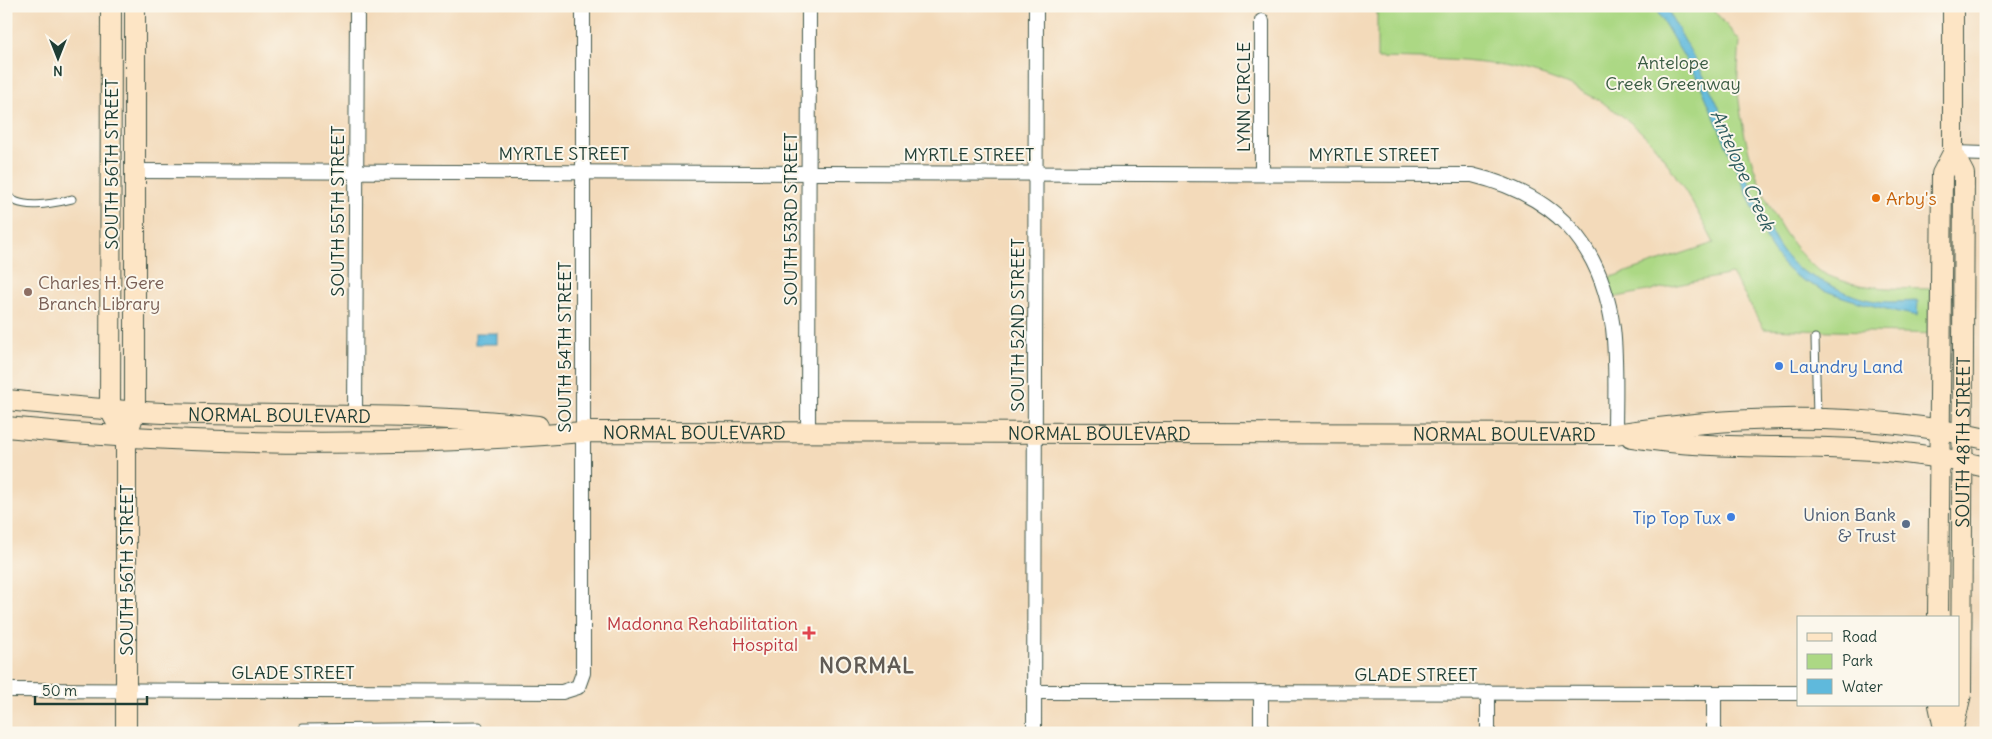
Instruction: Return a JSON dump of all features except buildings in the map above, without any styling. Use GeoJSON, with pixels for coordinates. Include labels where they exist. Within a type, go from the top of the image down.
{"type":"FeatureCollection","features":[{"type":"Feature","properties":{"kind":"main road","name":"SOUTH 56TH STREET"},"geometry":{"type":"LineString","coordinates":[[110,410],[111,6]]}},
{"type":"Feature","properties":{"kind":"main road","name":"SOUTH 56TH STREET"},"geometry":{"type":"LineString","coordinates":[[126,733],[126,437],[135,411],[135,6]]}},
{"type":"Feature","properties":{"kind":"main road","name":"SOUTH 48TH STREET"},"geometry":{"type":"LineString","coordinates":[[1938,616],[1942,174],[1953,153],[1953,6]]}},
{"type":"Feature","properties":{"kind":"main road","name":"SOUTH 48TH STREET"},"geometry":{"type":"LineString","coordinates":[[1953,153],[1964,174],[1960,694]]}},
{"type":"Feature","properties":{"kind":"main road","name":"NORMAL BOULEVARD"},"geometry":{"type":"LineString","coordinates":[[6,400],[110,410],[458,420],[582,432]]}},
{"type":"Feature","properties":{"kind":"main road"},"geometry":{"type":"LineString","coordinates":[[110,410],[126,437]]}},
{"type":"Feature","properties":{"kind":"main road","name":"NORMAL BOULEVARD"},"geometry":{"type":"LineString","coordinates":[[6,427],[126,437],[343,442],[495,439],[582,432],[1615,434],[1701,422],[1817,420],[1898,425],[1939,430],[1986,439]]}},
{"type":"Feature","properties":{"kind":"main road","name":"NORMAL BOULEVARD"},"geometry":{"type":"LineString","coordinates":[[1615,434],[1696,446],[1858,449],[1939,458],[1986,467]]}},
{"type":"Feature","properties":{"kind":"main road"},"geometry":{"type":"LineString","coordinates":[[1939,706],[1945,733]]}},
{"type":"Feature","properties":{"kind":"main road","name":"SOUTH 48TH STREET"},"geometry":{"type":"LineString","coordinates":[[1952,733],[1958,706]]}},
{"type":"Feature","properties":{"kind":"street","name":"SOUTH 55TH STREET"},"geometry":{"type":"LineString","coordinates":[[355,416],[357,6]]}},
{"type":"Feature","properties":{"kind":"street","name":"SOUTH 54TH STREET"},"geometry":{"type":"LineString","coordinates":[[578,687],[583,673],[583,6]]}},
{"type":"Feature","properties":{"kind":"street","name":"SOUTH 53RD STREET"},"geometry":{"type":"LineString","coordinates":[[808,433],[809,6]]}},
{"type":"Feature","properties":{"kind":"street","name":"SOUTH 52ND STREET"},"geometry":{"type":"LineString","coordinates":[[1034,733],[1036,6]]}},
{"type":"Feature","properties":{"kind":"street","name":"LYNN CIRCLE"},"geometry":{"type":"LineString","coordinates":[[1262,21],[1262,173]]}},
{"type":"Feature","properties":{"kind":"street"},"geometry":{"type":"LineString","coordinates":[[1953,153],[1986,154]]}},
{"type":"Feature","properties":{"kind":"street","name":"MYRTLE STREET"},"geometry":{"type":"LineString","coordinates":[[135,171],[1472,175],[1500,181],[1546,205],[1564,221],[1579,239],[1602,280],[1613,329],[1615,434]]}},
{"type":"Feature","properties":{"kind":"street","name":"GLADE STREET"},"geometry":{"type":"LineString","coordinates":[[6,690],[562,692],[578,687]]}},
{"type":"Feature","properties":{"kind":"street","name":"GLADE STREET"},"geometry":{"type":"LineString","coordinates":[[1034,692],[1797,693]]}},
{"type":"Feature","properties":{"kind":"street"},"geometry":{"type":"LineString","coordinates":[[1261,692],[1261,733]]}},
{"type":"Feature","properties":{"kind":"street"},"geometry":{"type":"LineString","coordinates":[[1488,692],[1488,733]]}},
{"type":"Feature","properties":{"kind":"street"},"geometry":{"type":"LineString","coordinates":[[1714,693],[1714,733]]}},
{"type":"Feature","properties":{"kind":"lane"},"geometry":{"type":"LineString","coordinates":[[6,193],[11,199],[22,203],[55,203],[72,199]]}},
{"type":"Feature","properties":{"kind":"lane"},"geometry":{"type":"LineString","coordinates":[[1815,338],[1817,420]]}},
{"type":"Feature","properties":{"kind":"lane"},"geometry":{"type":"LineString","coordinates":[[303,733],[303,728],[346,730],[480,726]]}},
{"type":"Feature","properties":{"kind":"green space","name":"Antelope Creek Greenway"},"geometry":{"type":"Polygon","coordinates":[[[1377,6],[1710,6],[1740,41],[1738,90],[1743,128],[1759,182],[1775,217],[1785,233],[1803,257],[1814,267],[1820,272],[1840,280],[1882,288],[1939,289],[1939,334],[1764,329],[1732,274],[1607,299],[1602,280],[1714,243],[1687,194],[1657,149],[1637,128],[1606,105],[1571,86],[1544,76],[1518,69],[1464,61],[1377,58],[1377,6]]]}},
{"type":"Feature","properties":{"kind":"water","name":"Antelope Creek"},"geometry":{"type":"Polygon","coordinates":[[[1654,6],[1665,6],[1700,69],[1724,118],[1764,219],[1772,235],[1791,262],[1809,275],[1863,298],[1882,302],[1918,301],[1917,316],[1866,304],[1828,292],[1795,276],[1784,266],[1770,247],[1700,84],[1654,6]]]}},
{"type":"Feature","properties":{"kind":"water"},"geometry":{"type":"Polygon","coordinates":[[[475,333],[497,333],[497,344],[475,344],[475,333]]]}},
{"type":"Feature","properties":{"kind":"place","name":"Arby's"},"geometry":{"type":"Point","coordinates":[1876,198]}},
{"type":"Feature","properties":{"kind":"place","name":"Charles H. Gere Branch Library"},"geometry":{"type":"Point","coordinates":[28,292]}},
{"type":"Feature","properties":{"kind":"place","name":"Laundry Land"},"geometry":{"type":"Point","coordinates":[1779,366]}},
{"type":"Feature","properties":{"kind":"place","name":"Tip Top Tux"},"geometry":{"type":"Point","coordinates":[1731,517]}},
{"type":"Feature","properties":{"kind":"place","name":"Union Bank & Trust"},"geometry":{"type":"Point","coordinates":[1906,524]}},
{"type":"Feature","properties":{"kind":"place","name":"Madonna Rehabilitation Hospital"},"geometry":{"type":"Point","coordinates":[809,633]}},
{"type":"Feature","properties":{"kind":"district","name":"NORMAL"},"geometry":{"type":"Point","coordinates":[867,665]}}]}
